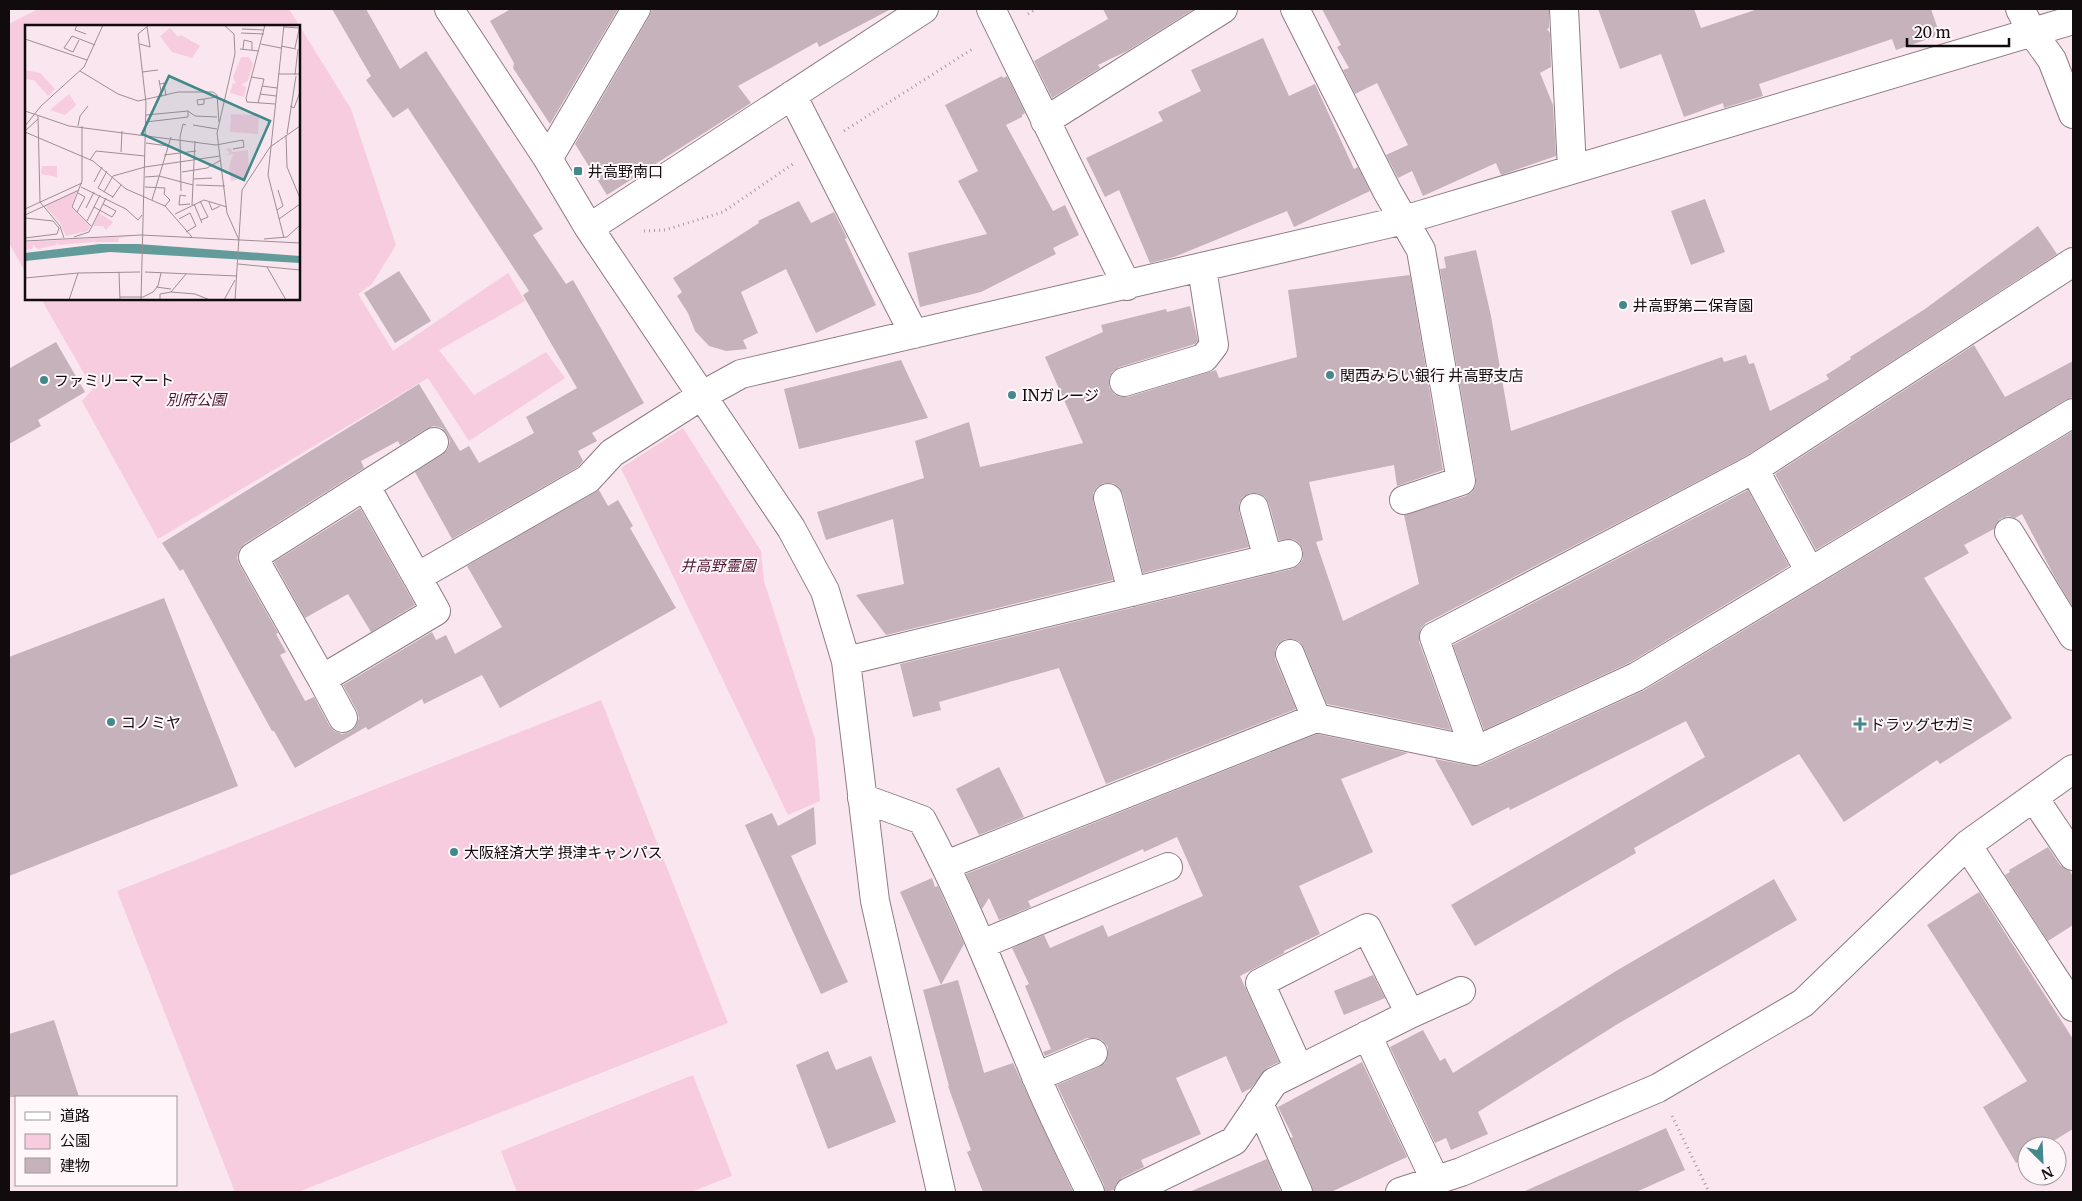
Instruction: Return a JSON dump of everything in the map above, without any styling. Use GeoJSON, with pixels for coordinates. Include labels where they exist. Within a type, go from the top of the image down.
{"type":"FeatureCollection","features":[{"type":"Feature","properties":{"kind":"street"},"geometry":{"type":"LineString","coordinates":[[449,9],[548,159],[589,228],[795,536],[825,591],[846,661],[875,901],[941,1192]]}},
{"type":"Feature","properties":{"kind":"street"},"geometry":{"type":"LineString","coordinates":[[548,159],[636,9]]}},
{"type":"Feature","properties":{"kind":"street"},"geometry":{"type":"LineString","coordinates":[[589,228],[924,9]]}},
{"type":"Feature","properties":{"kind":"street"},"geometry":{"type":"LineString","coordinates":[[991,9],[1128,286]]}},
{"type":"Feature","properties":{"kind":"street"},"geometry":{"type":"LineString","coordinates":[[1045,121],[1224,9]]}},
{"type":"Feature","properties":{"kind":"street"},"geometry":{"type":"LineString","coordinates":[[1295,9],[1421,250],[1461,481],[1404,500]]}},
{"type":"Feature","properties":{"kind":"street"},"geometry":{"type":"LineString","coordinates":[[1564,9],[1572,169]]}},
{"type":"Feature","properties":{"kind":"street"},"geometry":{"type":"LineString","coordinates":[[2026,20],[2052,60],[2073,114]]}},
{"type":"Feature","properties":{"kind":"street"},"geometry":{"type":"LineString","coordinates":[[417,577],[588,479],[612,453],[702,396],[741,374],[1128,286],[1404,220],[1572,169],[2026,20],[2073,20]]}},
{"type":"Feature","properties":{"kind":"street"},"geometry":{"type":"LineString","coordinates":[[792,95],[914,334]]}},
{"type":"Feature","properties":{"kind":"street"},"geometry":{"type":"LineString","coordinates":[[1475,751],[1434,637],[1754,469],[2073,262]]}},
{"type":"Feature","properties":{"kind":"street"},"geometry":{"type":"LineString","coordinates":[[1124,382],[1204,358],[1214,346],[1202,268]]}},
{"type":"Feature","properties":{"kind":"street"},"geometry":{"type":"LineString","coordinates":[[946,864],[1316,718],[1475,751],[1636,677],[2073,414]]}},
{"type":"Feature","properties":{"kind":"street"},"geometry":{"type":"LineString","coordinates":[[343,718],[247,548],[366,486],[434,442]]}},
{"type":"Feature","properties":{"kind":"street"},"geometry":{"type":"LineString","coordinates":[[1754,469],[1810,572]]}},
{"type":"Feature","properties":{"kind":"street"},"geometry":{"type":"LineString","coordinates":[[322,679],[436,611],[366,486]]}},
{"type":"Feature","properties":{"kind":"street"},"geometry":{"type":"LineString","coordinates":[[1108,498],[1132,592]]}},
{"type":"Feature","properties":{"kind":"street"},"geometry":{"type":"LineString","coordinates":[[846,661],[1278,557],[1254,508]]}},
{"type":"Feature","properties":{"kind":"street"},"geometry":{"type":"LineString","coordinates":[[2009,532],[2073,636]]}},
{"type":"Feature","properties":{"kind":"street"},"geometry":{"type":"LineString","coordinates":[[1290,654],[1316,718]]}},
{"type":"Feature","properties":{"kind":"street"},"geometry":{"type":"LineString","coordinates":[[1400,1192],[1436,1182],[1658,1088],[1803,1003],[1967,845],[2073,769]]}},
{"type":"Feature","properties":{"kind":"street"},"geometry":{"type":"LineString","coordinates":[[862,798],[922,820],[946,864],[982,944],[1036,1077],[1090,1192]]}},
{"type":"Feature","properties":{"kind":"street"},"geometry":{"type":"LineString","coordinates":[[2034,798],[2073,856]]}},
{"type":"Feature","properties":{"kind":"street"},"geometry":{"type":"LineString","coordinates":[[1967,845],[2073,1007]]}},
{"type":"Feature","properties":{"kind":"street"},"geometry":{"type":"LineString","coordinates":[[982,944],[1168,867]]}},
{"type":"Feature","properties":{"kind":"street"},"geometry":{"type":"LineString","coordinates":[[1299,1069],[1260,983],[1367,928],[1410,1014]]}},
{"type":"Feature","properties":{"kind":"street"},"geometry":{"type":"LineString","coordinates":[[1129,1192],[1234,1142],[1274,1082],[1410,1014],[1461,991]]}},
{"type":"Feature","properties":{"kind":"street"},"geometry":{"type":"LineString","coordinates":[[1367,1035],[1436,1182]]}},
{"type":"Feature","properties":{"kind":"street"},"geometry":{"type":"LineString","coordinates":[[1036,1077],[1093,1054]]}},
{"type":"Feature","properties":{"kind":"street"},"geometry":{"type":"LineString","coordinates":[[1260,1103],[1298,1192]]}},
{"type":"Feature","properties":{"kind":"path"},"geometry":{"type":"LineString","coordinates":[[1658,1088],[1709,1192]]}},
{"type":"Feature","properties":{"kind":"green space","name":"別府公園"},"geometry":{"type":"Polygon","coordinates":[[[38,9],[289,9],[299,25],[25,25],[25,271],[9,243],[9,24],[38,9]]]}},
{"type":"Feature","properties":{"kind":"green space","name":"別府公園"},"geometry":{"type":"Polygon","coordinates":[[[300,27],[351,109],[396,245],[372,284],[358,294],[393,351],[508,273],[525,301],[439,350],[474,395],[546,352],[565,378],[469,441],[428,378],[158,539],[82,401],[93,389],[42,300],[300,300],[300,27]]]}},
{"type":"Feature","properties":{"kind":"green space","name":"井高野霊園"},"geometry":{"type":"Polygon","coordinates":[[[683,428],[761,551],[764,581],[815,739],[820,801],[788,815],[621,468],[683,428]]]}},
{"type":"Feature","properties":{"kind":"green space"},"geometry":{"type":"Polygon","coordinates":[[[601,700],[728,1023],[298,1192],[235,1192],[117,891],[601,700]]]}},
{"type":"Feature","properties":{"kind":"green space"},"geometry":{"type":"Polygon","coordinates":[[[693,1075],[732,1176],[691,1192],[517,1192],[501,1151],[693,1075]]]}},
{"type":"Feature","properties":{"kind":"building"},"geometry":{"type":"Polygon","coordinates":[[[332,9],[366,9],[400,69],[426,51],[543,229],[533,235],[566,284],[573,280],[644,403],[592,433],[597,441],[578,451],[583,461],[578,467],[452,539],[415,472],[448,449],[450,441],[447,434],[442,428],[434,426],[400,445],[398,441],[361,461],[364,468],[244,544],[239,550],[237,558],[239,564],[278,633],[276,634],[286,652],[280,655],[305,701],[314,697],[334,731],[342,734],[350,732],[356,726],[359,718],[343,685],[432,632],[436,640],[446,635],[455,654],[502,627],[467,566],[599,490],[608,506],[618,500],[633,526],[630,528],[676,608],[500,708],[482,675],[424,704],[422,699],[368,730],[366,727],[295,768],[274,731],[272,731],[183,569],[180,571],[162,543],[419,384],[460,451],[469,446],[479,463],[534,433],[526,417],[577,388],[523,295],[529,291],[408,108],[393,118],[366,80],[371,76],[332,9]]]}},
{"type":"Feature","properties":{"kind":"building"},"geometry":{"type":"Polygon","coordinates":[[[511,9],[618,9],[550,124],[513,68],[514,63],[490,21],[511,9]]]}},
{"type":"Feature","properties":{"kind":"building"},"geometry":{"type":"Polygon","coordinates":[[[652,9],[891,9],[819,47],[817,42],[738,86],[751,103],[607,195],[575,144],[652,9]]]}},
{"type":"Feature","properties":{"kind":"building"},"geometry":{"type":"Polygon","coordinates":[[[1103,9],[1194,9],[1127,51],[1098,65],[1100,68],[1052,98],[1034,61],[1108,19],[1103,9]]]}},
{"type":"Feature","properties":{"kind":"building"},"geometry":{"type":"Polygon","coordinates":[[[1322,9],[1549,9],[1549,28],[1547,29],[1550,33],[1551,67],[1540,73],[1553,105],[1556,156],[1501,175],[1496,163],[1423,196],[1412,171],[1398,178],[1386,155],[1408,145],[1377,83],[1355,94],[1343,70],[1349,68],[1337,47],[1341,45],[1322,9]]]}},
{"type":"Feature","properties":{"kind":"building"},"geometry":{"type":"Polygon","coordinates":[[[1598,9],[1694,9],[1701,28],[1758,9],[1931,9],[1940,35],[1896,50],[1892,39],[1759,84],[1763,96],[1724,108],[1723,103],[1684,117],[1661,54],[1620,69],[1598,9]]]}},
{"type":"Feature","properties":{"kind":"building"},"geometry":{"type":"Polygon","coordinates":[[[1263,38],[1289,96],[1315,84],[1354,169],[1358,167],[1370,191],[1294,227],[1287,211],[1174,257],[1150,263],[1119,190],[1105,197],[1086,158],[1163,121],[1158,112],[1201,91],[1191,70],[1263,38]]]}},
{"type":"Feature","properties":{"kind":"building"},"geometry":{"type":"Polygon","coordinates":[[[1002,76],[1003,78],[1007,76],[1025,113],[1022,117],[1006,125],[1053,211],[1065,205],[1079,235],[1053,248],[1056,254],[981,292],[920,307],[908,253],[987,234],[958,181],[978,171],[945,105],[1002,76]]]}},
{"type":"Feature","properties":{"kind":"building"},"geometry":{"type":"Polygon","coordinates":[[[1705,199],[1725,252],[1691,265],[1671,211],[1705,199]]]}},
{"type":"Feature","properties":{"kind":"building"},"geometry":{"type":"Polygon","coordinates":[[[799,201],[811,223],[834,212],[876,305],[816,333],[786,269],[741,292],[758,333],[743,340],[747,349],[726,351],[709,346],[695,331],[688,313],[677,296],[682,292],[673,278],[759,223],[758,221],[799,201]]]}},
{"type":"Feature","properties":{"kind":"building"},"geometry":{"type":"Polygon","coordinates":[[[2038,226],[2057,254],[1746,456],[1426,623],[1421,628],[1419,642],[1451,730],[1327,704],[1304,648],[1300,642],[1293,639],[1285,639],[1277,645],[1275,659],[1296,709],[1106,784],[1059,668],[939,702],[941,710],[913,717],[900,664],[1292,569],[1299,565],[1303,559],[1303,550],[1299,543],[1293,539],[1279,540],[1269,504],[1265,497],[1258,493],[1250,493],[1243,497],[1239,504],[1239,512],[1249,547],[1143,573],[1123,494],[1119,487],[1113,483],[1104,483],[1097,487],[1093,493],[1093,501],[1113,580],[886,635],[856,595],[904,584],[893,519],[826,540],[817,512],[924,478],[915,441],[969,422],[980,467],[1083,443],[1045,357],[1103,332],[1101,325],[1166,309],[1167,312],[1190,306],[1198,341],[1195,344],[1120,367],[1112,372],[1109,379],[1109,387],[1114,394],[1120,397],[1128,397],[1216,370],[1219,378],[1297,357],[1288,290],[1410,275],[1443,470],[1397,486],[1394,465],[1309,482],[1323,540],[1316,542],[1343,621],[1419,584],[1404,515],[1466,496],[1472,492],[1476,485],[1440,269],[1446,268],[1444,257],[1476,250],[1491,316],[1511,431],[1722,357],[1724,362],[1746,355],[1749,364],[1754,363],[1770,411],[1829,379],[1826,375],[1851,359],[1850,357],[1925,309],[2038,226]]]}},
{"type":"Feature","properties":{"kind":"building"},"geometry":{"type":"Polygon","coordinates":[[[399,271],[431,321],[395,343],[364,293],[399,271]]]}},
{"type":"Feature","properties":{"kind":"building","name":"ファミリーマート"},"geometry":{"type":"Polygon","coordinates":[[[56,342],[85,392],[38,420],[41,426],[9,444],[9,365],[10,368],[56,342]]]}},
{"type":"Feature","properties":{"kind":"building"},"geometry":{"type":"Polygon","coordinates":[[[1974,345],[2005,397],[2073,361],[2073,397],[2065,400],[1816,550],[1775,474],[1974,345]]]}},
{"type":"Feature","properties":{"kind":"building"},"geometry":{"type":"Polygon","coordinates":[[[901,360],[928,418],[799,449],[784,389],[901,360]]]}},
{"type":"Feature","properties":{"kind":"building"},"geometry":{"type":"Polygon","coordinates":[[[2073,431],[2073,607],[2053,574],[2022,514],[2015,518],[2008,516],[2000,519],[1994,529],[1964,545],[1969,553],[1924,578],[2012,718],[1940,764],[1937,760],[1844,822],[1799,754],[1634,848],[1636,853],[1475,946],[1451,905],[1705,757],[1686,721],[1510,810],[1509,807],[1472,826],[1435,759],[1480,766],[1643,691],[2073,431]]]}},
{"type":"Feature","properties":{"kind":"building"},"geometry":{"type":"Polygon","coordinates":[[[1748,490],[1789,566],[1629,663],[1484,730],[1453,645],[1748,490]]]}},
{"type":"Feature","properties":{"kind":"building"},"geometry":{"type":"Polygon","coordinates":[[[360,508],[415,605],[371,632],[348,594],[305,618],[274,562],[360,508]]]}},
{"type":"Feature","properties":{"kind":"building","name":"コノミヤ"},"geometry":{"type":"Polygon","coordinates":[[[164,598],[238,786],[9,876],[9,657],[164,598]]]}},
{"type":"Feature","properties":{"kind":"building"},"geometry":{"type":"Polygon","coordinates":[[[1317,734],[1408,753],[1341,779],[1373,852],[1299,886],[1320,934],[1284,951],[1284,953],[1240,976],[1279,1062],[1267,1068],[1251,1088],[1242,1093],[1226,1056],[1176,1078],[1201,1134],[1141,1160],[1144,1167],[1122,1178],[1116,1184],[1114,1190],[1105,1192],[1104,1185],[1057,1085],[1105,1063],[1108,1047],[1102,1040],[1087,1038],[1045,1056],[1043,1052],[1051,1049],[1025,986],[1029,984],[1012,948],[1044,935],[1050,948],[1103,925],[1108,937],[1203,896],[1177,837],[1144,852],[1143,849],[1028,901],[1031,907],[999,920],[989,898],[982,909],[966,874],[1317,734]]]}},
{"type":"Feature","properties":{"kind":"building"},"geometry":{"type":"Polygon","coordinates":[[[999,767],[1024,817],[979,835],[956,789],[999,767]]]}},
{"type":"Feature","properties":{"kind":"building"},"geometry":{"type":"Polygon","coordinates":[[[814,807],[816,844],[791,856],[848,982],[821,994],[745,825],[772,813],[778,826],[814,807]]]}},
{"type":"Feature","properties":{"kind":"building"},"geometry":{"type":"Polygon","coordinates":[[[2048,847],[2060,865],[2070,871],[2073,877],[2073,925],[2048,941],[2005,875],[2010,872],[2009,870],[2048,847]]]}},
{"type":"Feature","properties":{"kind":"building"},"geometry":{"type":"Polygon","coordinates":[[[932,878],[935,887],[938,886],[964,944],[941,985],[900,892],[932,878]]]}},
{"type":"Feature","properties":{"kind":"building"},"geometry":{"type":"Polygon","coordinates":[[[1774,879],[1797,920],[1616,1025],[1478,1112],[1488,1134],[1451,1150],[1446,1138],[1435,1143],[1390,1047],[1423,1030],[1440,1061],[1445,1058],[1453,1073],[1616,971],[1774,879]]]}},
{"type":"Feature","properties":{"kind":"building"},"geometry":{"type":"Polygon","coordinates":[[[1979,892],[2073,1039],[2073,1129],[2061,1136],[2017,1136],[2016,1163],[1983,1107],[2027,1081],[1927,925],[1979,892]]]}},
{"type":"Feature","properties":{"kind":"building"},"geometry":{"type":"Polygon","coordinates":[[[1373,975],[1385,998],[1344,1015],[1334,991],[1373,975]]]}},
{"type":"Feature","properties":{"kind":"building"},"geometry":{"type":"Polygon","coordinates":[[[958,980],[984,1073],[1013,1063],[1073,1192],[983,1192],[967,1152],[971,1150],[948,1086],[923,990],[958,980]]]}},
{"type":"Feature","properties":{"kind":"building"},"geometry":{"type":"Polygon","coordinates":[[[54,1020],[79,1096],[9,1097],[9,1034],[54,1020]]]}},
{"type":"Feature","properties":{"kind":"building"},"geometry":{"type":"Polygon","coordinates":[[[828,1051],[836,1070],[871,1056],[896,1122],[828,1149],[796,1065],[828,1051]]]}},
{"type":"Feature","properties":{"kind":"building"},"geometry":{"type":"Polygon","coordinates":[[[1362,1062],[1407,1157],[1331,1192],[1313,1192],[1291,1138],[1293,1137],[1278,1107],[1362,1062]]]}},
{"type":"Feature","properties":{"kind":"building"},"geometry":{"type":"Polygon","coordinates":[[[1666,1128],[1685,1170],[1636,1192],[1523,1192],[1666,1128]]]}},
{"type":"Feature","properties":{"kind":"building"},"geometry":{"type":"Polygon","coordinates":[[[1267,1159],[1281,1192],[1189,1192],[1267,1159]]]}},
{"type":"Feature","properties":{"kind":"place","name":"井高野南口"},"geometry":{"type":"Point","coordinates":[578,171]}},
{"type":"Feature","properties":{"kind":"place","name":"井高野第二保育園"},"geometry":{"type":"Point","coordinates":[1623,305]}},
{"type":"Feature","properties":{"kind":"place","name":"関西みらい銀行 井高野支店"},"geometry":{"type":"Point","coordinates":[1330,375]}},
{"type":"Feature","properties":{"kind":"place","name":"ファミリーマート"},"geometry":{"type":"Point","coordinates":[44,380]}},
{"type":"Feature","properties":{"kind":"place","name":"INガレージ"},"geometry":{"type":"Point","coordinates":[1012,395]}},
{"type":"Feature","properties":{"kind":"place","name":"コノミヤ"},"geometry":{"type":"Point","coordinates":[111,722]}},
{"type":"Feature","properties":{"kind":"place","name":"ドラッグセガミ"},"geometry":{"type":"Point","coordinates":[1860,724]}},
{"type":"Feature","properties":{"kind":"place","name":"大阪経済大学 摂津キャンパス"},"geometry":{"type":"Point","coordinates":[454,852]}}]}
